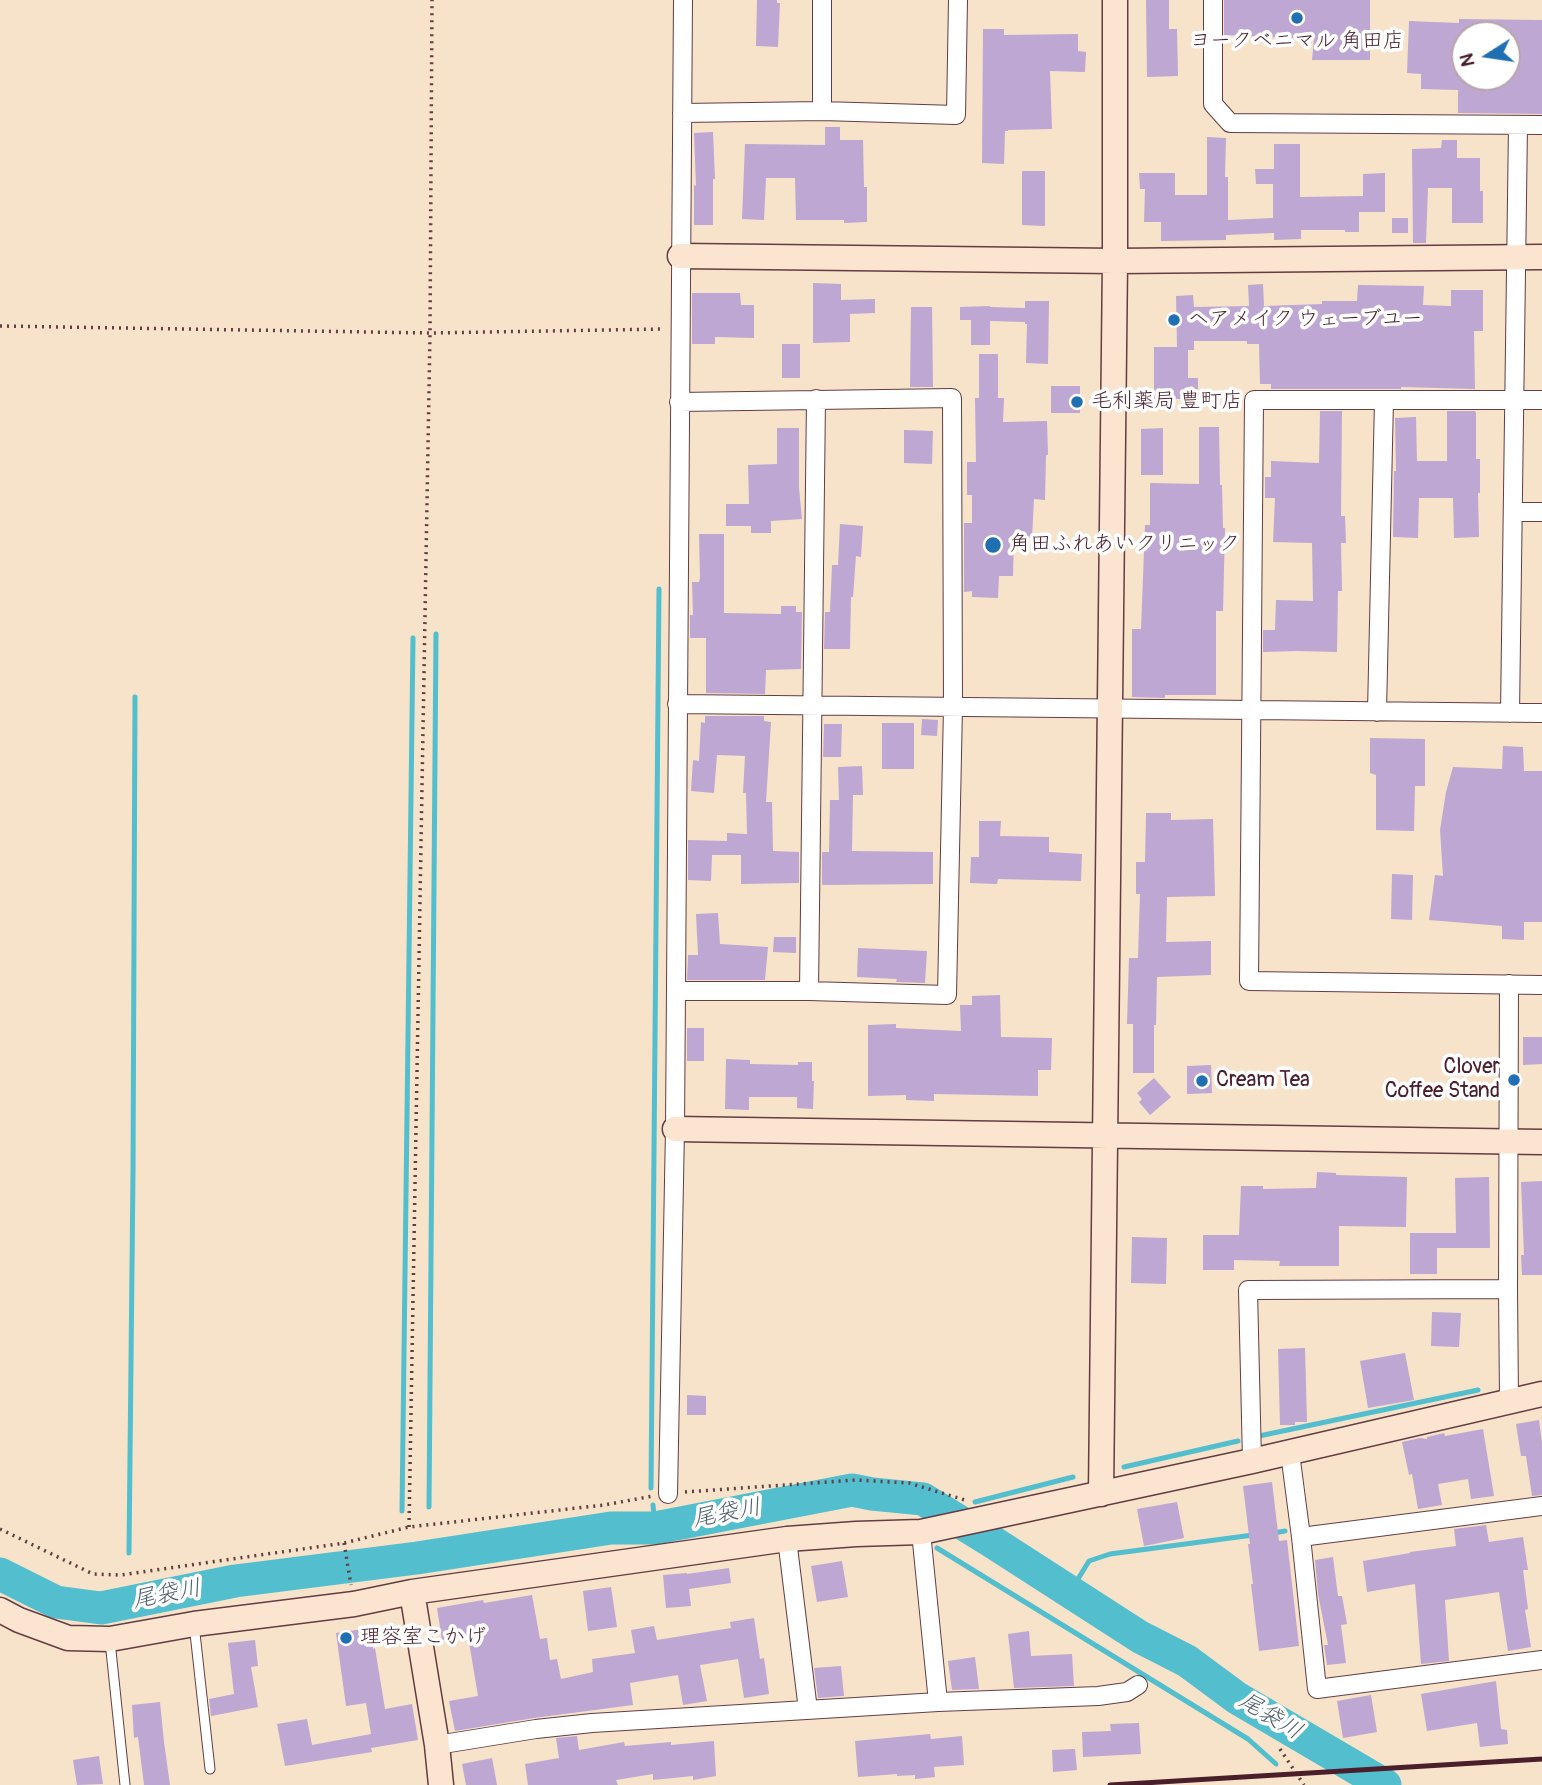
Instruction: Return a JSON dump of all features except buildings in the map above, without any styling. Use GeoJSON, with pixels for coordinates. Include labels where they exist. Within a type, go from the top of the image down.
{"type":"FeatureCollection","features":[{"type":"Feature","properties":{"kind":"street"},"geometry":{"type":"LineString","coordinates":[[668,1494],[675,1129],[683,0]]}},
{"type":"Feature","properties":{"kind":"street"},"geometry":{"type":"LineString","coordinates":[[822,0],[822,111]]}},
{"type":"Feature","properties":{"kind":"street"},"geometry":{"type":"LineString","coordinates":[[682,113],[822,111],[956,115],[958,0]]}},
{"type":"Feature","properties":{"kind":"street"},"geometry":{"type":"LineString","coordinates":[[1101,1494],[1115,261],[1115,0]]}},
{"type":"Feature","properties":{"kind":"street"},"geometry":{"type":"LineString","coordinates":[[1213,0],[1213,104],[1230,124],[1542,125]]}},
{"type":"Feature","properties":{"kind":"street"},"geometry":{"type":"LineString","coordinates":[[1510,713],[1518,125]]}},
{"type":"Feature","properties":{"kind":"street"},"geometry":{"type":"LineString","coordinates":[[680,256],[1115,261],[1542,257]]}},
{"type":"Feature","properties":{"kind":"street"},"geometry":{"type":"LineString","coordinates":[[676,991],[947,995],[953,707],[952,398],[679,402]]}},
{"type":"Feature","properties":{"kind":"street"},"geometry":{"type":"LineString","coordinates":[[809,991],[816,399]]}},
{"type":"Feature","properties":{"kind":"street"},"geometry":{"type":"LineString","coordinates":[[1542,400],[1254,400],[1249,981],[1542,985]]}},
{"type":"Feature","properties":{"kind":"street"},"geometry":{"type":"LineString","coordinates":[[1377,712],[1384,400]]}},
{"type":"Feature","properties":{"kind":"street"},"geometry":{"type":"LineString","coordinates":[[1513,512],[1542,512]]}},
{"type":"Feature","properties":{"kind":"street"},"geometry":{"type":"LineString","coordinates":[[677,705],[1542,713]]}},
{"type":"Feature","properties":{"kind":"street"},"geometry":{"type":"LineString","coordinates":[[1509,984],[1509,1401]]}},
{"type":"Feature","properties":{"kind":"street"},"geometry":{"type":"LineString","coordinates":[[675,1129],[1542,1142]]}},
{"type":"Feature","properties":{"kind":"street"},"geometry":{"type":"LineString","coordinates":[[1252,1461],[1248,1290],[1508,1289]]}},
{"type":"Feature","properties":{"kind":"street"},"geometry":{"type":"LineString","coordinates":[[0,1610],[68,1638],[110,1639],[194,1624],[354,1604],[412,1592],[787,1539],[921,1532],[1252,1461],[1542,1394]]}},
{"type":"Feature","properties":{"kind":"street"},"geometry":{"type":"LineString","coordinates":[[1290,1452],[1317,1689],[1542,1660]]}},
{"type":"Feature","properties":{"kind":"street"},"geometry":{"type":"LineString","coordinates":[[1301,1537],[1542,1506]]}},
{"type":"Feature","properties":{"kind":"street"},"geometry":{"type":"LineString","coordinates":[[921,1532],[938,1702]]}},
{"type":"Feature","properties":{"kind":"street"},"geometry":{"type":"LineString","coordinates":[[787,1539],[808,1710]]}},
{"type":"Feature","properties":{"kind":"street"},"geometry":{"type":"LineString","coordinates":[[412,1592],[441,1785]]}},
{"type":"Feature","properties":{"kind":"street"},"geometry":{"type":"LineString","coordinates":[[437,1745],[581,1724],[938,1702],[1098,1696],[1127,1692],[1138,1685]]}},
{"type":"Feature","properties":{"kind":"lane"},"geometry":{"type":"LineString","coordinates":[[194,1624],[210,1769]]}},
{"type":"Feature","properties":{"kind":"lane"},"geometry":{"type":"LineString","coordinates":[[110,1639],[125,1785]]}},
{"type":"Feature","properties":{"kind":"path"},"geometry":{"type":"LineString","coordinates":[[410,1527],[430,333],[432,0]]}},
{"type":"Feature","properties":{"kind":"path"},"geometry":{"type":"LineString","coordinates":[[0,326],[430,333],[680,328]]}},
{"type":"Feature","properties":{"kind":"path"},"geometry":{"type":"LineString","coordinates":[[0,1529],[93,1574],[121,1574],[344,1543],[410,1527],[604,1505],[668,1494],[856,1480],[909,1483],[965,1500],[981,1519]]}},
{"type":"Feature","properties":{"kind":"path"},"geometry":{"type":"LineString","coordinates":[[344,1543],[352,1592]]}},
{"type":"Feature","properties":{"kind":"path"},"geometry":{"type":"LineString","coordinates":[[1280,1749],[1304,1785]]}},
{"type":"Feature","properties":{"kind":"waterway"},"geometry":{"type":"LineString","coordinates":[[651,1488],[659,589]]}},
{"type":"Feature","properties":{"kind":"waterway"},"geometry":{"type":"LineString","coordinates":[[429,1507],[436,634]]}},
{"type":"Feature","properties":{"kind":"waterway"},"geometry":{"type":"LineString","coordinates":[[402,1511],[413,638]]}},
{"type":"Feature","properties":{"kind":"waterway"},"geometry":{"type":"LineString","coordinates":[[129,1553],[135,697]]}},
{"type":"Feature","properties":{"kind":"waterway"},"geometry":{"type":"LineString","coordinates":[[1259,1436],[1478,1390]]}},
{"type":"Feature","properties":{"kind":"waterway"},"geometry":{"type":"LineString","coordinates":[[1124,1467],[1238,1441]]}},
{"type":"Feature","properties":{"kind":"waterway"},"geometry":{"type":"LineString","coordinates":[[975,1502],[1073,1477]]}},
{"type":"Feature","properties":{"kind":"waterway","name":"尾袋川"},"geometry":{"type":"LineString","coordinates":[[0,1574],[56,1602],[101,1608],[235,1581],[417,1558],[611,1528],[655,1528],[852,1490],[923,1499],[1140,1637],[1187,1661],[1237,1698],[1385,1785]]}},
{"type":"Feature","properties":{"kind":"waterway"},"geometry":{"type":"LineString","coordinates":[[653,1505],[655,1528]]}},
{"type":"Feature","properties":{"kind":"waterway"},"geometry":{"type":"LineString","coordinates":[[941,1510],[957,1506]]}},
{"type":"Feature","properties":{"kind":"waterway"},"geometry":{"type":"LineString","coordinates":[[1274,1533],[1285,1531]]}},
{"type":"Feature","properties":{"kind":"waterway"},"geometry":{"type":"LineString","coordinates":[[1070,1592],[1089,1561],[1110,1554],[1253,1535]]}},
{"type":"Feature","properties":{"kind":"waterway"},"geometry":{"type":"LineString","coordinates":[[937,1548],[1248,1739],[1276,1764]]}},
{"type":"Feature","properties":{"kind":"railway"},"geometry":{"type":"LineString","coordinates":[[1110,1785],[1542,1759]]}},
{"type":"Feature","properties":{"kind":"place","name":"ヨークベニマル 角田店"},"geometry":{"type":"Point","coordinates":[1297,18]}},
{"type":"Feature","properties":{"kind":"place","name":"ヘアメイク ウェーブユー"},"geometry":{"type":"Point","coordinates":[1174,320]}},
{"type":"Feature","properties":{"kind":"place","name":"毛利薬局 豊町店"},"geometry":{"type":"Point","coordinates":[1077,402]}},
{"type":"Feature","properties":{"kind":"place","name":"角田ふれあいクリニック"},"geometry":{"type":"Point","coordinates":[993,545]}},
{"type":"Feature","properties":{"kind":"place","name":"Clover Coffee Stand"},"geometry":{"type":"Point","coordinates":[1514,1080]}},
{"type":"Feature","properties":{"kind":"place","name":"Cream Tea"},"geometry":{"type":"Point","coordinates":[1202,1081]}},
{"type":"Feature","properties":{"kind":"place","name":"理容室こかげ"},"geometry":{"type":"Point","coordinates":[346,1638]}}]}
